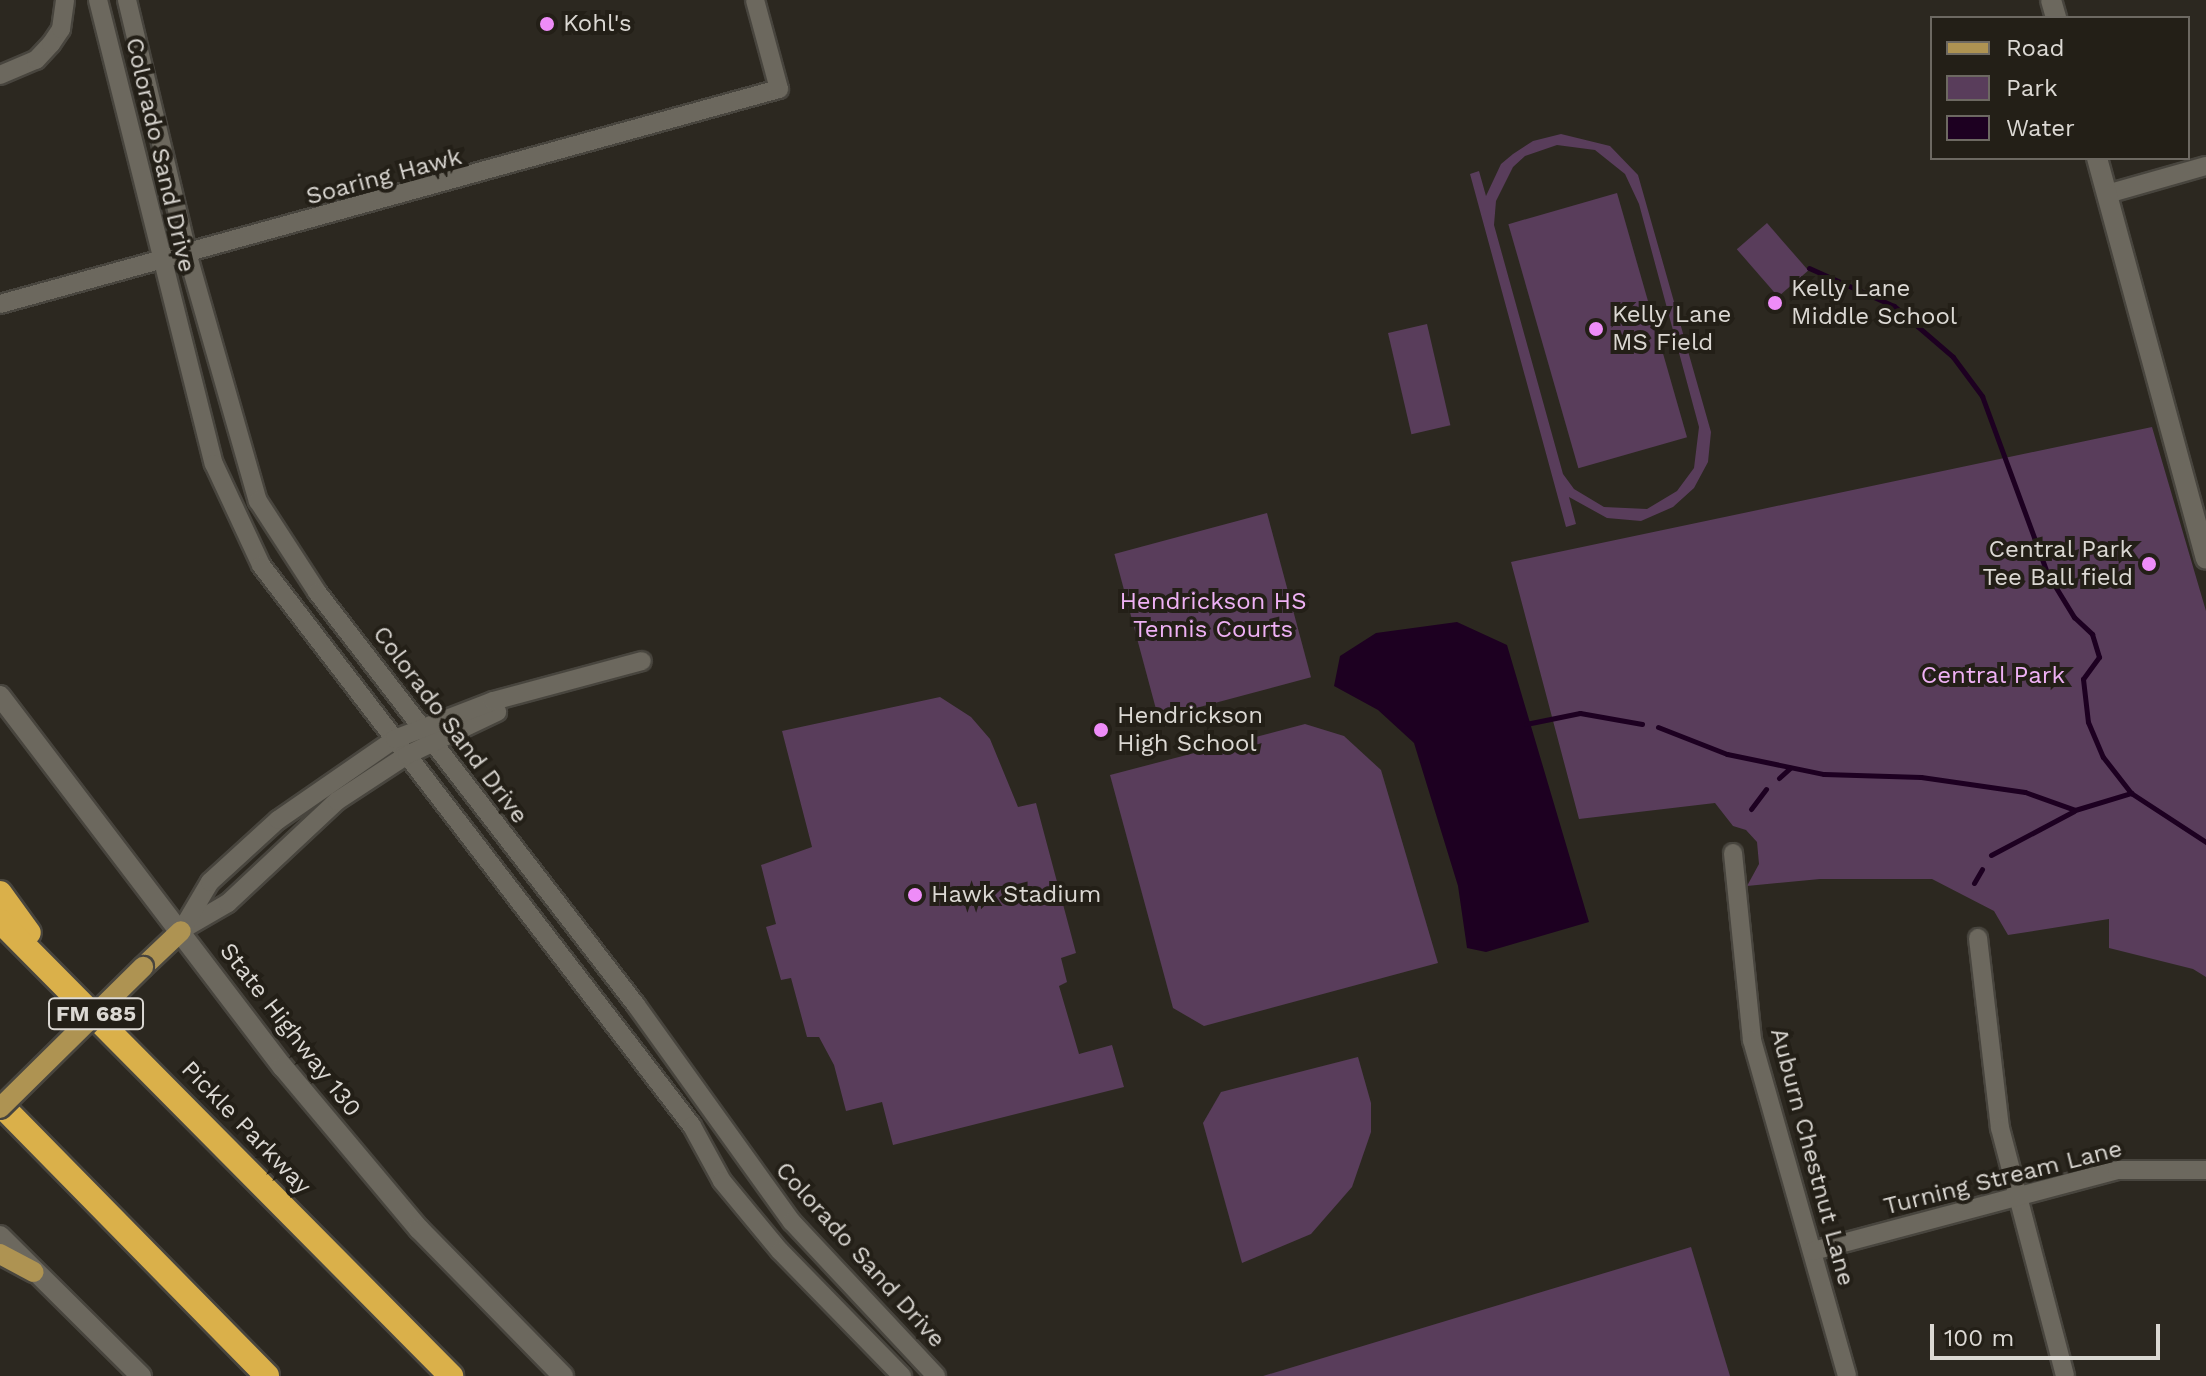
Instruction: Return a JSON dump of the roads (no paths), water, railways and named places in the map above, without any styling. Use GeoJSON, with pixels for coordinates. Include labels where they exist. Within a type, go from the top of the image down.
{"type":"FeatureCollection","features":[{"type":"Feature","properties":{"kind":"highway"},"geometry":{"type":"LineString","coordinates":[[0,893],[58,974]]}},
{"type":"Feature","properties":{"kind":"highway","name":"Pickle Parkway"},"geometry":{"type":"LineString","coordinates":[[0,921],[58,974],[451,1376]]}},
{"type":"Feature","properties":{"kind":"highway"},"geometry":{"type":"LineString","coordinates":[[0,1106],[267,1376]]}},
{"type":"Feature","properties":{"kind":"main road"},"geometry":{"type":"LineString","coordinates":[[2098,160],[2206,558]]}},
{"type":"Feature","properties":{"kind":"main road","name":"State Highway 130"},"geometry":{"type":"LineString","coordinates":[[0,696],[283,1067],[419,1229],[563,1376]]}},
{"type":"Feature","properties":{"kind":"main road","name":"FM 685"},"geometry":{"type":"LineString","coordinates":[[0,1106],[181,931]]}},
{"type":"Feature","properties":{"kind":"main road"},"geometry":{"type":"LineString","coordinates":[[0,1236],[141,1376]]}},
{"type":"Feature","properties":{"kind":"main road"},"geometry":{"type":"LineString","coordinates":[[0,1254],[34,1272]]}},
{"type":"Feature","properties":{"kind":"street"},"geometry":{"type":"LineString","coordinates":[[0,75],[36,60],[51,44],[61,29],[65,0]]}},
{"type":"Feature","properties":{"kind":"street","name":"Colorado Sand Drive"},"geometry":{"type":"LineString","coordinates":[[98,0],[160,263],[214,464],[233,515],[261,565],[683,1113],[722,1181],[780,1251],[902,1376]]}},
{"type":"Feature","properties":{"kind":"street","name":"Colorado Sand Drive"},"geometry":{"type":"LineString","coordinates":[[127,0],[188,256],[258,501],[286,549],[636,1005],[768,1191],[936,1376]]}},
{"type":"Feature","properties":{"kind":"street","name":"Soaring Hawk"},"geometry":{"type":"LineString","coordinates":[[0,304],[188,256],[779,89],[755,0]]}},
{"type":"Feature","properties":{"kind":"street"},"geometry":{"type":"LineString","coordinates":[[2107,194],[2206,166]]}},
{"type":"Feature","properties":{"kind":"street"},"geometry":{"type":"LineString","coordinates":[[181,931],[210,882],[278,820],[395,739],[427,736],[523,696],[642,661]]}},
{"type":"Feature","properties":{"kind":"street"},"geometry":{"type":"LineString","coordinates":[[181,931],[228,903],[337,801],[407,755],[427,736]]}},
{"type":"Feature","properties":{"kind":"street","name":"Auburn Chestnut Lane"},"geometry":{"type":"LineString","coordinates":[[1733,853],[1752,1040],[1847,1376]]}},
{"type":"Feature","properties":{"kind":"street"},"geometry":{"type":"LineString","coordinates":[[1978,938],[2000,1128],[2065,1376]]}},
{"type":"Feature","properties":{"kind":"street","name":"Turning Stream Lane"},"geometry":{"type":"LineString","coordinates":[[1813,1251],[2117,1170],[2206,1170]]}},
{"type":"Feature","properties":{"kind":"street"},"geometry":{"type":"LineString","coordinates":[[780,1251],[819,1250]]}},
{"type":"Feature","properties":{"kind":"water"},"geometry":{"type":"Polygon","coordinates":[[[1457,622],[1507,645],[1589,922],[1486,952],[1467,948],[1458,886],[1414,743],[1378,710],[1334,686],[1340,656],[1376,633],[1457,622]]]}},
{"type":"Feature","properties":{"kind":"waterway"},"geometry":{"type":"LineString","coordinates":[[1809,268],[1894,306],[1953,357],[1982,396],[2047,573],[2074,617],[2092,634],[2099,657],[2083,679],[2088,722],[2103,757],[2131,793],[2206,842]]}},
{"type":"Feature","properties":{"kind":"waterway"},"geometry":{"type":"LineString","coordinates":[[1526,724],[1580,713],[1642,724]]}},
{"type":"Feature","properties":{"kind":"waterway"},"geometry":{"type":"LineString","coordinates":[[1658,727],[1727,754],[1824,774],[1921,777],[2025,792],[2075,810],[2131,793]]}},
{"type":"Feature","properties":{"kind":"waterway"},"geometry":{"type":"LineString","coordinates":[[1779,778],[1790,768]]}},
{"type":"Feature","properties":{"kind":"waterway"},"geometry":{"type":"LineString","coordinates":[[1751,809],[1766,789]]}},
{"type":"Feature","properties":{"kind":"waterway"},"geometry":{"type":"LineString","coordinates":[[1991,855],[2074,811]]}},
{"type":"Feature","properties":{"kind":"waterway"},"geometry":{"type":"LineString","coordinates":[[1974,883],[1982,869]]}},
{"type":"Feature","properties":{"kind":"place","name":"Kohl's"},"geometry":{"type":"Point","coordinates":[547,24]}},
{"type":"Feature","properties":{"kind":"place","name":"Kelly Lane Middle School"},"geometry":{"type":"Point","coordinates":[1775,303]}},
{"type":"Feature","properties":{"kind":"place","name":"Kelly Lane MS Field"},"geometry":{"type":"Point","coordinates":[1596,329]}},
{"type":"Feature","properties":{"kind":"place","name":"Central Park Tee Ball field"},"geometry":{"type":"Point","coordinates":[2149,564]}},
{"type":"Feature","properties":{"kind":"place","name":"Hendrickson High School"},"geometry":{"type":"Point","coordinates":[1101,730]}},
{"type":"Feature","properties":{"kind":"place","name":"Hawk Stadium"},"geometry":{"type":"Point","coordinates":[915,895]}},
{"type":"Feature","properties":{"kind":"park label","name":"Hendrickson HS Tennis Courts"},"geometry":{"type":"Point","coordinates":[1213,616]}},
{"type":"Feature","properties":{"kind":"park label","name":"Central Park"},"geometry":{"type":"Point","coordinates":[1993,676]}}]}
